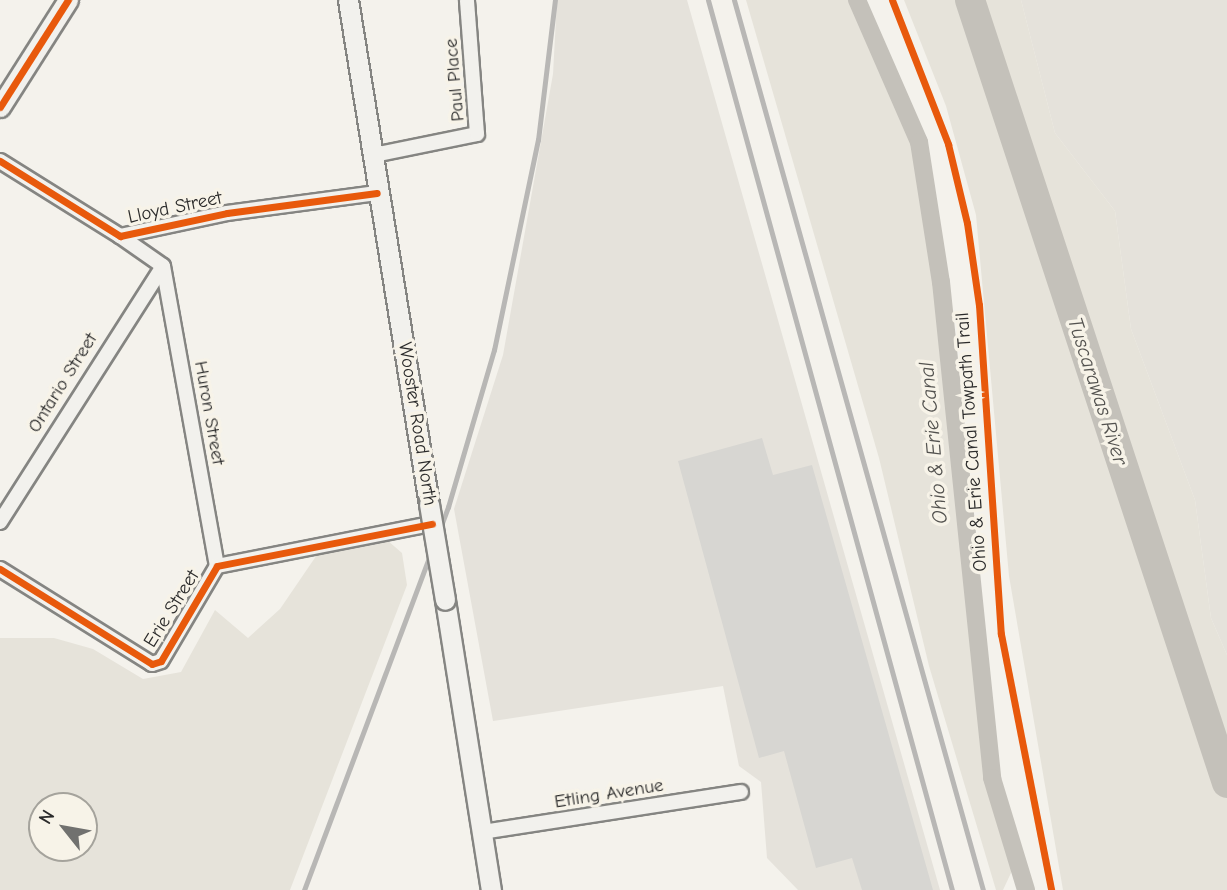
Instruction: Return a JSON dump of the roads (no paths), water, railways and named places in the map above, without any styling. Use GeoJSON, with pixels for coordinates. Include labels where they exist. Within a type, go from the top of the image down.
{"type":"FeatureCollection","features":[{"type":"Feature","properties":{"kind":"main road"},"geometry":{"type":"LineString","coordinates":[[0,107],[68,0]]}},
{"type":"Feature","properties":{"kind":"main road","name":"Wooster Road North"},"geometry":{"type":"LineString","coordinates":[[348,0],[429,504],[426,525],[445,600],[491,890]]}},
{"type":"Feature","properties":{"kind":"street","name":"Paul Place"},"geometry":{"type":"LineString","coordinates":[[374,155],[477,134],[467,0]]}},
{"type":"Feature","properties":{"kind":"street","name":"Lloyd Street"},"geometry":{"type":"LineString","coordinates":[[0,161],[120,236],[227,213],[377,193]]}},
{"type":"Feature","properties":{"kind":"street"},"geometry":{"type":"LineString","coordinates":[[120,236],[163,266]]}},
{"type":"Feature","properties":{"kind":"street","name":"Ontario Street"},"geometry":{"type":"LineString","coordinates":[[0,522],[163,266]]}},
{"type":"Feature","properties":{"kind":"street","name":"Huron Street"},"geometry":{"type":"LineString","coordinates":[[163,266],[217,566]]}},
{"type":"Feature","properties":{"kind":"street","name":"Erie Street"},"geometry":{"type":"LineString","coordinates":[[0,569],[152,664],[161,661],[217,566],[426,525]]}},
{"type":"Feature","properties":{"kind":"street","name":"Etling Avenue"},"geometry":{"type":"LineString","coordinates":[[482,832],[741,792]]}},
{"type":"Feature","properties":{"kind":"waterway","name":"Ohio & Erie Canal"},"geometry":{"type":"LineString","coordinates":[[857,0],[919,142],[941,282],[992,778],[1026,890]]}},
{"type":"Feature","properties":{"kind":"waterway","name":"Tuscarawas River"},"geometry":{"type":"LineString","coordinates":[[970,0],[1227,783]]}},
{"type":"Feature","properties":{"kind":"railway"},"geometry":{"type":"LineString","coordinates":[[304,890],[448,507],[494,350],[538,140],[555,0]]}},
{"type":"Feature","properties":{"kind":"railway"},"geometry":{"type":"LineString","coordinates":[[708,0],[952,890]]}},
{"type":"Feature","properties":{"kind":"railway"},"geometry":{"type":"LineString","coordinates":[[734,0],[983,890]]}}]}
